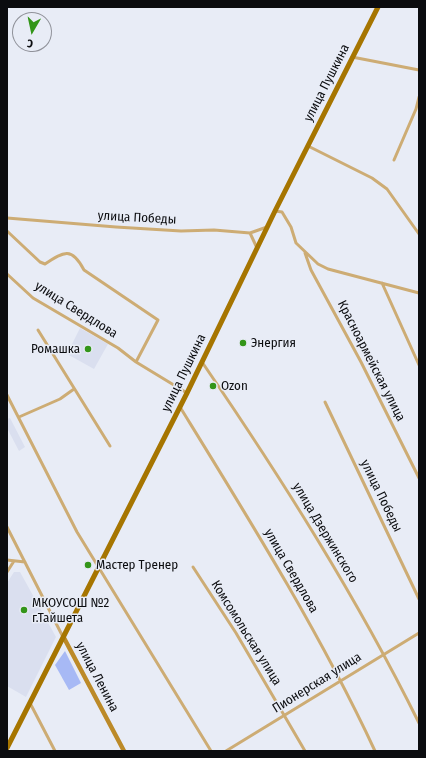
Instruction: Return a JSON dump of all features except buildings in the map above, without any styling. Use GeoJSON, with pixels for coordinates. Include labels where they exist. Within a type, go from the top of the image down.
{"type":"FeatureCollection","features":[{"type":"Feature","properties":{"kind":"main road","name":"улица Пушкина"},"geometry":{"type":"LineString","coordinates":[[7,748],[187,393],[267,227],[378,7]]}},
{"type":"Feature","properties":{"kind":"main road","name":"улица Ленина"},"geometry":{"type":"LineString","coordinates":[[64,638],[124,751]]}},
{"type":"Feature","properties":{"kind":"street"},"geometry":{"type":"LineString","coordinates":[[352,57],[419,70]]}},
{"type":"Feature","properties":{"kind":"street"},"geometry":{"type":"LineString","coordinates":[[394,160],[416,109],[419,97]]}},
{"type":"Feature","properties":{"kind":"street"},"geometry":{"type":"LineString","coordinates":[[308,146],[372,178],[387,189],[419,234]]}},
{"type":"Feature","properties":{"kind":"street"},"geometry":{"type":"LineString","coordinates":[[275,211],[282,212],[288,221],[296,243],[318,264],[328,269],[382,282],[419,293]]}},
{"type":"Feature","properties":{"kind":"street","name":"улица Победы"},"geometry":{"type":"LineString","coordinates":[[7,218],[116,227],[181,231],[214,230],[250,233]]}},
{"type":"Feature","properties":{"kind":"street"},"geometry":{"type":"LineString","coordinates":[[257,248],[250,233],[267,227]]}},
{"type":"Feature","properties":{"kind":"street","name":"улица Свердлова"},"geometry":{"type":"LineString","coordinates":[[7,231],[40,262],[45,264],[62,253],[69,254],[79,260],[84,270],[158,320],[136,362]]}},
{"type":"Feature","properties":{"kind":"street","name":"Красноармейская улица"},"geometry":{"type":"LineString","coordinates":[[305,253],[311,270],[361,362],[419,478]]}},
{"type":"Feature","properties":{"kind":"street","name":"улица Свердлова"},"geometry":{"type":"LineString","coordinates":[[7,274],[33,298],[118,348],[136,362],[187,393]]}},
{"type":"Feature","properties":{"kind":"street"},"geometry":{"type":"LineString","coordinates":[[382,282],[419,366]]}},
{"type":"Feature","properties":{"kind":"street"},"geometry":{"type":"LineString","coordinates":[[38,330],[110,446]]}},
{"type":"Feature","properties":{"kind":"street","name":"улица Дзержинского"},"geometry":{"type":"LineString","coordinates":[[202,362],[261,447],[326,551],[384,654],[419,724]]}},
{"type":"Feature","properties":{"kind":"street"},"geometry":{"type":"LineString","coordinates":[[19,417],[60,399],[74,389]]}},
{"type":"Feature","properties":{"kind":"street"},"geometry":{"type":"LineString","coordinates":[[7,395],[77,532],[100,566],[211,751]]}},
{"type":"Feature","properties":{"kind":"street","name":"улица Победы"},"geometry":{"type":"LineString","coordinates":[[325,402],[419,599]]}},
{"type":"Feature","properties":{"kind":"street","name":"улица Свердлова"},"geometry":{"type":"LineString","coordinates":[[180,406],[276,564],[340,680],[375,751]]}},
{"type":"Feature","properties":{"kind":"street","name":"улица Ленина"},"geometry":{"type":"LineString","coordinates":[[7,527],[64,638]]}},
{"type":"Feature","properties":{"kind":"street"},"geometry":{"type":"LineString","coordinates":[[7,560],[24,562]]}},
{"type":"Feature","properties":{"kind":"street"},"geometry":{"type":"LineString","coordinates":[[7,572],[14,561]]}},
{"type":"Feature","properties":{"kind":"street","name":"Комсомольская улица"},"geometry":{"type":"LineString","coordinates":[[193,568],[236,633],[305,751]]}},
{"type":"Feature","properties":{"kind":"street","name":"Пионерская улица"},"geometry":{"type":"LineString","coordinates":[[226,751],[419,633]]}},
{"type":"Feature","properties":{"kind":"street"},"geometry":{"type":"LineString","coordinates":[[30,703],[55,751]]}},
{"type":"Feature","properties":{"kind":"shaded area","name":"Ромашка"},"geometry":{"type":"Polygon","coordinates":[[[80,328],[108,344],[94,369],[67,354],[80,328]]]}},
{"type":"Feature","properties":{"kind":"shaded area"},"geometry":{"type":"Polygon","coordinates":[[[10,418],[25,447],[19,451],[7,428],[7,419],[10,418]]]}},
{"type":"Feature","properties":{"kind":"shaded area","name":"МКОУСОШ №2 г.Тайшета"},"geometry":{"type":"Polygon","coordinates":[[[14,572],[20,572],[56,637],[26,697],[7,686],[7,583],[14,572]]]}},
{"type":"Feature","properties":{"kind":"shaded area"},"geometry":{"type":"Polygon","coordinates":[[[65,651],[81,683],[69,690],[55,665],[65,651]]]}},
{"type":"Feature","properties":{"kind":"place","name":"Энергия"},"geometry":{"type":"Point","coordinates":[243,343]}},
{"type":"Feature","properties":{"kind":"place","name":"Ромашка"},"geometry":{"type":"Point","coordinates":[88,349]}},
{"type":"Feature","properties":{"kind":"place","name":"Ozon"},"geometry":{"type":"Point","coordinates":[213,386]}},
{"type":"Feature","properties":{"kind":"place","name":"Мастер Тренер"},"geometry":{"type":"Point","coordinates":[88,565]}},
{"type":"Feature","properties":{"kind":"place","name":"МКОУСОШ №2 г.Тайшета"},"geometry":{"type":"Point","coordinates":[24,610]}}]}
